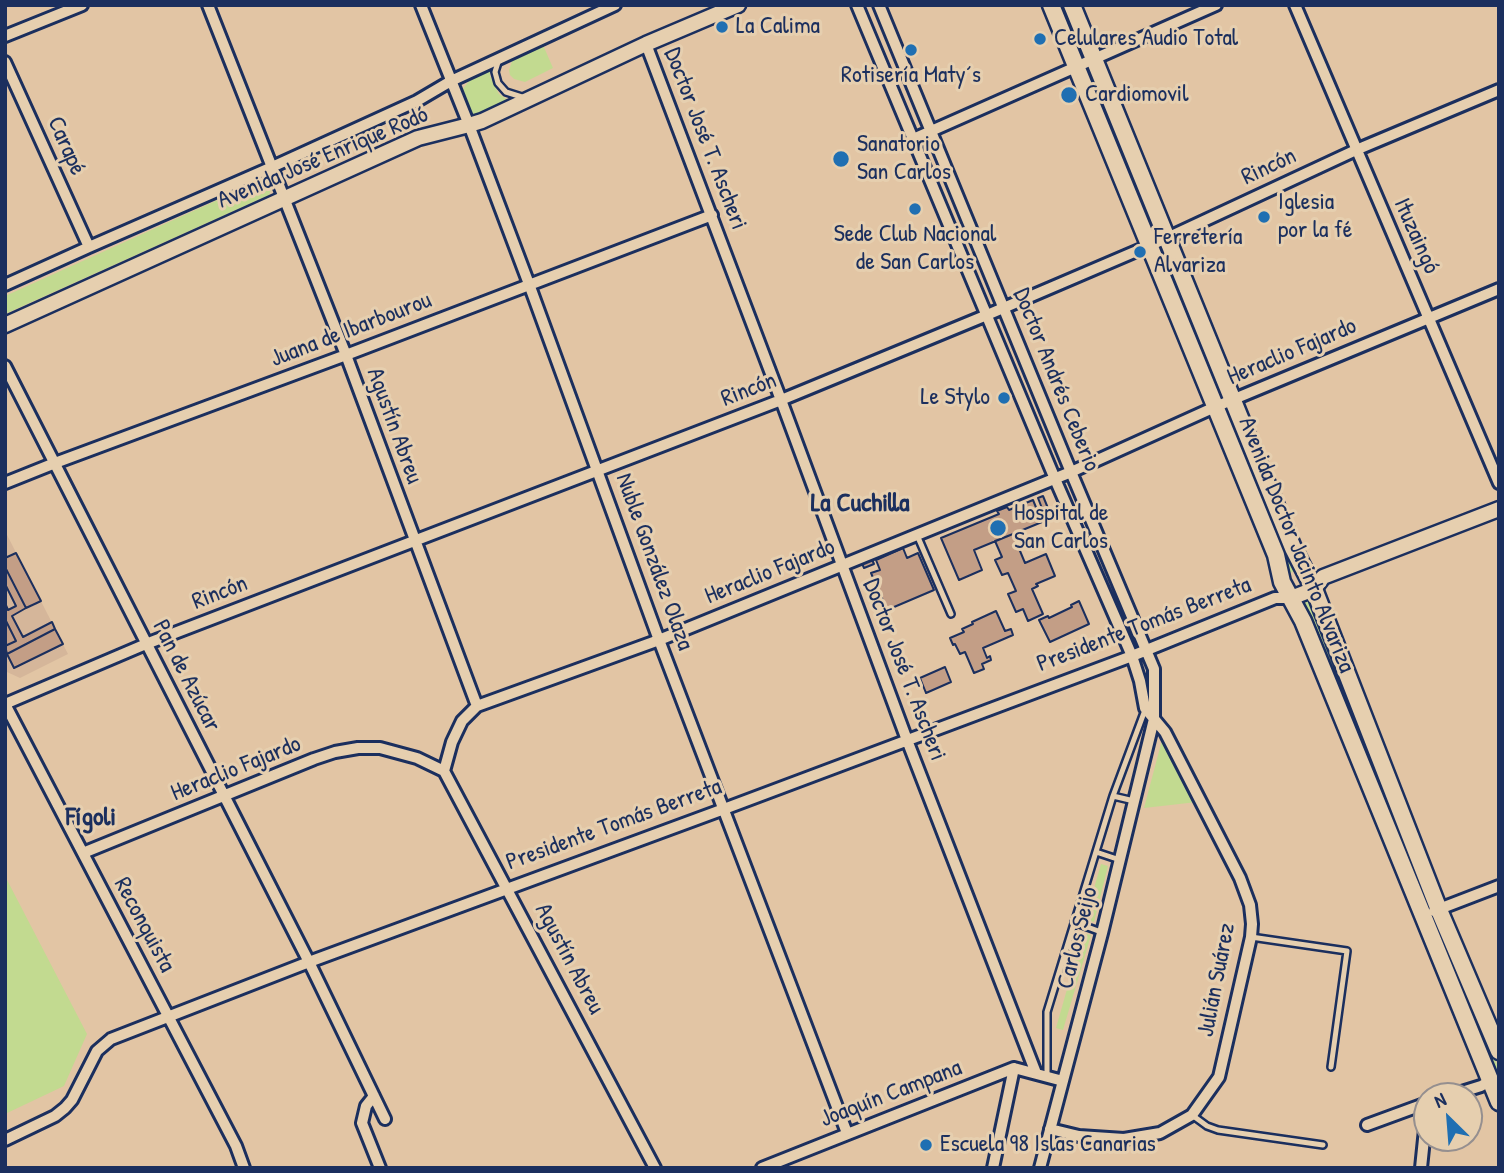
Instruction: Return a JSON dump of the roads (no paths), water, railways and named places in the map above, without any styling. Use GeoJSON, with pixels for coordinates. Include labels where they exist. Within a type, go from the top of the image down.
{"type":"FeatureCollection","features":[{"type":"Feature","properties":{"kind":"main road","name":"Avenida Doctor Jacinto Alvariza"},"geometry":{"type":"LineString","coordinates":[[1051,5],[1276,555],[1283,582],[1283,598],[1303,621],[1499,1102]]}},
{"type":"Feature","properties":{"kind":"main road","name":"Avenida Doctor Jacinto Alvariza"},"geometry":{"type":"LineString","coordinates":[[1072,5],[1293,548],[1306,573],[1318,583],[1439,909],[1499,1051]]}},
{"type":"Feature","properties":{"kind":"street"},"geometry":{"type":"LineString","coordinates":[[5,36],[82,5]]}},
{"type":"Feature","properties":{"kind":"street","name":"Agustín Abreu"},"geometry":{"type":"LineString","coordinates":[[208,5],[346,355],[477,706]]}},
{"type":"Feature","properties":{"kind":"street","name":"Nuble González Olaza"},"geometry":{"type":"LineString","coordinates":[[421,5],[469,125],[659,640],[847,1133]]}},
{"type":"Feature","properties":{"kind":"street","name":"Avenida José Enrique Rodó"},"geometry":{"type":"LineString","coordinates":[[5,285],[417,101],[450,80],[615,5]]}},
{"type":"Feature","properties":{"kind":"street","name":"Avenida José Enrique Rodó"},"geometry":{"type":"LineString","coordinates":[[5,325],[418,138],[469,125],[738,5]]}},
{"type":"Feature","properties":{"kind":"street","name":"Doctor Andrés Ceberio"},"geometry":{"type":"LineString","coordinates":[[857,5],[1132,656],[1145,708],[1154,719]]}},
{"type":"Feature","properties":{"kind":"street","name":"Doctor Andrés Ceberio"},"geometry":{"type":"LineString","coordinates":[[879,5],[1154,669],[1154,719]]}},
{"type":"Feature","properties":{"kind":"street"},"geometry":{"type":"LineString","coordinates":[[913,139],[1216,5]]}},
{"type":"Feature","properties":{"kind":"street","name":"Ituzaingó"},"geometry":{"type":"LineString","coordinates":[[1295,5],[1499,483]]}},
{"type":"Feature","properties":{"kind":"street","name":"Doctor José T. Ascheri"},"geometry":{"type":"LineString","coordinates":[[646,44],[907,740],[1041,1075]]}},
{"type":"Feature","properties":{"kind":"street","name":"Carapé"},"geometry":{"type":"LineString","coordinates":[[5,62],[89,247]]}},
{"type":"Feature","properties":{"kind":"street","name":"Rincón"},"geometry":{"type":"LineString","coordinates":[[5,704],[146,644],[781,400],[1167,238],[1356,150],[1499,90]]}},
{"type":"Feature","properties":{"kind":"street","name":"Juana de Ibarbourou"},"geometry":{"type":"LineString","coordinates":[[5,484],[712,215]]}},
{"type":"Feature","properties":{"kind":"street","name":"Heraclio Fajardo"},"geometry":{"type":"LineString","coordinates":[[477,706],[659,640],[918,535],[1499,289]]}},
{"type":"Feature","properties":{"kind":"street","name":"Pan de Azúcar"},"geometry":{"type":"LineString","coordinates":[[5,366],[309,962],[385,1119]]}},
{"type":"Feature","properties":{"kind":"street","name":"Presidente Tomás Berreta"},"geometry":{"type":"LineString","coordinates":[[5,1140],[55,1116],[65,1108],[72,1100],[97,1051],[111,1039],[309,962],[1132,656],[1283,598],[1499,509]]}},
{"type":"Feature","properties":{"kind":"street","name":"Presidente Tomás Berreta"},"geometry":{"type":"LineString","coordinates":[[1283,582],[1306,573]]}},
{"type":"Feature","properties":{"kind":"street","name":"Reconquista"},"geometry":{"type":"LineString","coordinates":[[5,704],[236,1146],[244,1168]]}},
{"type":"Feature","properties":{"kind":"street"},"geometry":{"type":"LineString","coordinates":[[444,771],[452,742],[462,721],[477,706]]}},
{"type":"Feature","properties":{"kind":"street","name":"Carlos Seijo"},"geometry":{"type":"LineString","coordinates":[[1040,1168],[1102,933],[1154,719]]}},
{"type":"Feature","properties":{"kind":"street","name":"Julián Suárez"},"geometry":{"type":"LineString","coordinates":[[1050,1129],[1079,1136],[1124,1139],[1160,1133],[1192,1115],[1219,1077],[1251,937],[1250,905],[1240,878],[1165,732],[1154,719]]}},
{"type":"Feature","properties":{"kind":"street","name":"Heraclio Fajardo"},"geometry":{"type":"LineString","coordinates":[[83,853],[335,752],[380,748],[400,752],[444,771]]}},
{"type":"Feature","properties":{"kind":"street","name":"Agustín Abreu"},"geometry":{"type":"LineString","coordinates":[[444,771],[655,1168]]}},
{"type":"Feature","properties":{"kind":"street"},"geometry":{"type":"LineString","coordinates":[[1422,917],[1499,886]]}},
{"type":"Feature","properties":{"kind":"street"},"geometry":{"type":"LineString","coordinates":[[993,1168],[1014,1068],[1063,1081]]}},
{"type":"Feature","properties":{"kind":"street","name":"Joaquín Campana"},"geometry":{"type":"LineString","coordinates":[[762,1168],[1014,1068]]}},
{"type":"Feature","properties":{"kind":"street"},"geometry":{"type":"LineString","coordinates":[[1483,1085],[1490,1081]]}},
{"type":"Feature","properties":{"kind":"street"},"geometry":{"type":"LineString","coordinates":[[374,1096],[366,1106],[362,1123],[380,1168]]}},
{"type":"Feature","properties":{"kind":"street"},"geometry":{"type":"LineString","coordinates":[[1367,1125],[1413,1108]]}},
{"type":"Feature","properties":{"kind":"lane"},"geometry":{"type":"LineString","coordinates":[[499,59],[495,72],[498,83],[506,92],[529,99]]}},
{"type":"Feature","properties":{"kind":"lane"},"geometry":{"type":"LineString","coordinates":[[918,535],[951,614]]}},
{"type":"Feature","properties":{"kind":"lane"},"geometry":{"type":"LineString","coordinates":[[1041,1075],[1047,1012],[1113,796],[1145,708]]}},
{"type":"Feature","properties":{"kind":"lane"},"geometry":{"type":"LineString","coordinates":[[1113,796],[1134,802]]}},
{"type":"Feature","properties":{"kind":"lane"},"geometry":{"type":"LineString","coordinates":[[1096,852],[1120,860]]}},
{"type":"Feature","properties":{"kind":"lane"},"geometry":{"type":"LineString","coordinates":[[1074,922],[1102,933]]}},
{"type":"Feature","properties":{"kind":"lane"},"geometry":{"type":"LineString","coordinates":[[1251,937],[1347,951],[1331,1067]]}},
{"type":"Feature","properties":{"kind":"lane"},"geometry":{"type":"LineString","coordinates":[[1192,1115],[1218,1130],[1323,1145]]}},
{"type":"Feature","properties":{"kind":"place","name":"La Calima"},"geometry":{"type":"Point","coordinates":[722,27]}},
{"type":"Feature","properties":{"kind":"place","name":"Celulares Audio Total"},"geometry":{"type":"Point","coordinates":[1040,39]}},
{"type":"Feature","properties":{"kind":"place","name":"Rotisería Maty´s"},"geometry":{"type":"Point","coordinates":[911,50]}},
{"type":"Feature","properties":{"kind":"place","name":"Cardiomovil"},"geometry":{"type":"Point","coordinates":[1069,95]}},
{"type":"Feature","properties":{"kind":"place","name":"Sanatorio San Carlos"},"geometry":{"type":"Point","coordinates":[841,159]}},
{"type":"Feature","properties":{"kind":"place","name":"Sede Club Nacional de San Carlos"},"geometry":{"type":"Point","coordinates":[915,209]}},
{"type":"Feature","properties":{"kind":"place","name":"Iglesia por la fé"},"geometry":{"type":"Point","coordinates":[1264,217]}},
{"type":"Feature","properties":{"kind":"place","name":"Ferretería Alvariza"},"geometry":{"type":"Point","coordinates":[1140,252]}},
{"type":"Feature","properties":{"kind":"place","name":"Le Stylo"},"geometry":{"type":"Point","coordinates":[1004,398]}},
{"type":"Feature","properties":{"kind":"place","name":"Hospital de San Carlos"},"geometry":{"type":"Point","coordinates":[998,528]}},
{"type":"Feature","properties":{"kind":"place","name":"Escuela 98 Islas Canarias"},"geometry":{"type":"Point","coordinates":[926,1145]}},
{"type":"Feature","properties":{"kind":"district","name":"La Cuchilla"},"geometry":{"type":"Point","coordinates":[860,504]}},
{"type":"Feature","properties":{"kind":"district","name":"Fígoli"},"geometry":{"type":"Point","coordinates":[91,818]}}]}
